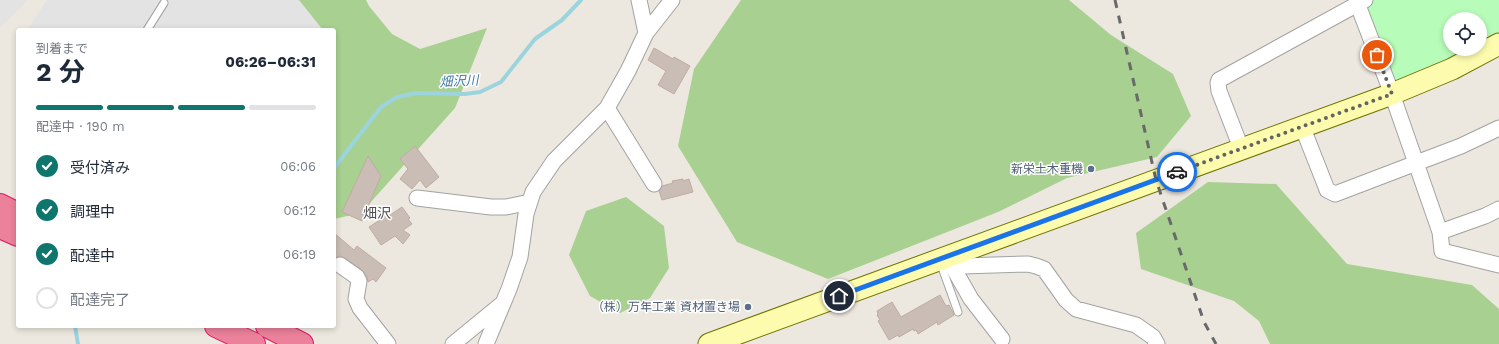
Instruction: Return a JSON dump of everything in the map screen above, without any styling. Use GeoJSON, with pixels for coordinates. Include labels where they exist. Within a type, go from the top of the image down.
{"type":"FeatureCollection","features":[{"type":"Feature","properties":{"kind":"highway"},"geometry":{"type":"LineString","coordinates":[[0,205],[16,213]]}},
{"type":"Feature","properties":{"kind":"highway"},"geometry":{"type":"LineString","coordinates":[[0,227],[16,234]]}},
{"type":"Feature","properties":{"kind":"highway"},"geometry":{"type":"LineString","coordinates":[[220,328],[254,344]]}},
{"type":"Feature","properties":{"kind":"highway"},"geometry":{"type":"LineString","coordinates":[[271,328],[302,344]]}},
{"type":"Feature","properties":{"kind":"street"},"geometry":{"type":"LineString","coordinates":[[639,0],[646,33]]}},
{"type":"Feature","properties":{"kind":"street"},"geometry":{"type":"LineString","coordinates":[[486,344],[520,257],[526,214],[533,192],[554,161],[607,108],[628,71],[646,33],[672,0]]}},
{"type":"Feature","properties":{"kind":"street"},"geometry":{"type":"LineString","coordinates":[[1241,148],[1219,90],[1219,80],[1359,1],[1440,232],[1442,251],[1499,264]]}},
{"type":"Feature","properties":{"kind":"street"},"geometry":{"type":"LineString","coordinates":[[709,344],[1392,94],[1452,69],[1499,44]]}},
{"type":"Feature","properties":{"kind":"street"},"geometry":{"type":"LineString","coordinates":[[607,108],[654,184]]}},
{"type":"Feature","properties":{"kind":"street"},"geometry":{"type":"LineString","coordinates":[[1302,126],[1326,187],[1335,194],[1461,146],[1499,128]]}},
{"type":"Feature","properties":{"kind":"street"},"geometry":{"type":"LineString","coordinates":[[417,198],[491,207],[506,207],[530,202]]}},
{"type":"Feature","properties":{"kind":"street"},"geometry":{"type":"LineString","coordinates":[[1440,232],[1485,216],[1499,209]]}},
{"type":"Feature","properties":{"kind":"street"},"geometry":{"type":"LineString","coordinates":[[946,257],[971,299],[1002,339]]}},
{"type":"Feature","properties":{"kind":"street"},"geometry":{"type":"LineString","coordinates":[[946,257],[963,266],[1028,264],[1044,269],[1066,300],[1076,309],[1136,325],[1153,337],[1157,344]]}},
{"type":"Feature","properties":{"kind":"street"},"geometry":{"type":"LineString","coordinates":[[340,265],[357,277],[359,281],[356,299],[360,308],[388,344]]}},
{"type":"Feature","properties":{"kind":"street"},"geometry":{"type":"LineString","coordinates":[[453,344],[504,301]]}},
{"type":"Feature","properties":{"kind":"lane"},"geometry":{"type":"LineString","coordinates":[[148,28],[164,3]]}},
{"type":"Feature","properties":{"kind":"lane"},"geometry":{"type":"LineString","coordinates":[[946,257],[958,312]]}},
{"type":"Feature","properties":{"kind":"green space"},"geometry":{"type":"Polygon","coordinates":[[[298,0],[366,0],[369,6],[392,34],[420,49],[487,28],[455,108],[361,213],[336,219],[336,28],[303,28],[298,0]]]}},
{"type":"Feature","properties":{"kind":"green space"},"geometry":{"type":"Polygon","coordinates":[[[741,0],[1069,0],[1111,35],[1173,74],[1191,116],[1157,157],[1067,178],[998,212],[828,279],[737,242],[678,146],[694,69],[741,0]]]}},
{"type":"Feature","properties":{"kind":"green space"},"geometry":{"type":"Polygon","coordinates":[[[1365,0],[1499,0],[1499,44],[1487,50],[1487,12],[1443,12],[1443,56],[1473,56],[1392,94],[1358,4],[1365,0]]]}},
{"type":"Feature","properties":{"kind":"green space"},"geometry":{"type":"Polygon","coordinates":[[[1208,182],[1276,184],[1347,264],[1472,285],[1499,309],[1499,344],[1270,344],[1259,321],[1234,301],[1141,269],[1136,233],[1208,182]]]}},
{"type":"Feature","properties":{"kind":"green space"},"geometry":{"type":"Polygon","coordinates":[[[626,197],[664,226],[669,268],[650,298],[620,313],[590,296],[569,255],[586,211],[626,197]]]}},
{"type":"Feature","properties":{"kind":"shaded area"},"geometry":{"type":"Polygon","coordinates":[[[0,0],[27,0],[21,8],[0,27],[0,0]]]}},
{"type":"Feature","properties":{"kind":"shaded area"},"geometry":{"type":"Polygon","coordinates":[[[47,0],[299,0],[321,28],[28,28],[47,0]]]}},
{"type":"Feature","properties":{"kind":"building"},"geometry":{"type":"Polygon","coordinates":[[[654,48],[673,59],[674,57],[690,66],[674,94],[658,85],[666,71],[648,60],[654,48]]]}},
{"type":"Feature","properties":{"kind":"building"},"geometry":{"type":"Polygon","coordinates":[[[415,146],[439,177],[426,188],[420,180],[412,189],[400,179],[408,169],[400,159],[415,146]]]}},
{"type":"Feature","properties":{"kind":"building"},"geometry":{"type":"Polygon","coordinates":[[[368,156],[381,176],[362,221],[342,212],[368,156]]]}},
{"type":"Feature","properties":{"kind":"building"},"geometry":{"type":"Polygon","coordinates":[[[683,179],[683,181],[689,179],[693,192],[662,200],[659,191],[662,186],[673,183],[672,181],[683,179]]]}},
{"type":"Feature","properties":{"kind":"building"},"geometry":{"type":"Polygon","coordinates":[[[402,207],[410,218],[408,219],[412,224],[403,230],[410,235],[403,244],[395,236],[381,245],[369,227],[383,218],[381,216],[382,214],[387,217],[402,207]]]}},
{"type":"Feature","properties":{"kind":"building"},"geometry":{"type":"Polygon","coordinates":[[[336,235],[354,250],[357,246],[386,268],[376,282],[373,279],[368,282],[367,277],[362,270],[340,256],[336,258],[336,235]]]}},
{"type":"Feature","properties":{"kind":"building"},"geometry":{"type":"Polygon","coordinates":[[[940,295],[946,306],[949,305],[954,315],[938,325],[937,322],[918,334],[916,330],[914,331],[913,329],[899,337],[898,335],[889,340],[878,321],[880,320],[877,315],[877,311],[892,302],[901,317],[940,295]]]}},
{"type":"Feature","properties":{"kind":"waterway","name":"畑沢川"},"geometry":{"type":"LineString","coordinates":[[336,165],[381,107],[397,97],[417,93],[465,94],[480,92],[501,82],[535,39],[562,20],[581,0]]}},
{"type":"Feature","properties":{"kind":"waterway","name":"畑沢川"},"geometry":{"type":"LineString","coordinates":[[75,328],[78,344]]}},
{"type":"Feature","properties":{"kind":"railway"},"geometry":{"type":"LineString","coordinates":[[1115,0],[1156,180],[1204,322],[1216,344]]}},
{"type":"Feature","properties":{"kind":"way so far"},"geometry":{"type":"LineString","coordinates":[[1177,172],[1392,94],[1377,55]]}},
{"type":"Feature","properties":{"kind":"place","name":"新栄土木重機"},"geometry":{"type":"Point","coordinates":[1091,169]}},
{"type":"Feature","properties":{"kind":"place","name":"（株）万年工業 資材置き場"},"geometry":{"type":"Point","coordinates":[748,307]}},
{"type":"Feature","properties":{"kind":"district","name":"畑沢"},"geometry":{"type":"Point","coordinates":[377,213]}},
{"type":"Feature","properties":{"kind":"route"},"geometry":{"type":"LineString","coordinates":[[839,296],[1177,172]]}}]}
